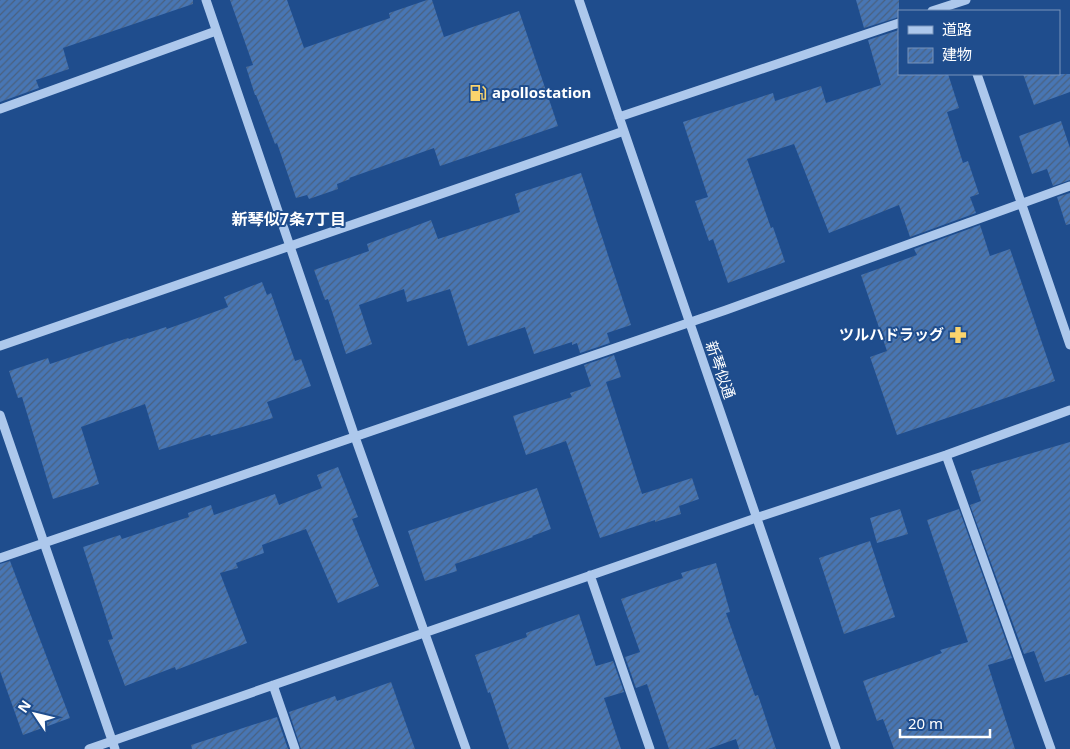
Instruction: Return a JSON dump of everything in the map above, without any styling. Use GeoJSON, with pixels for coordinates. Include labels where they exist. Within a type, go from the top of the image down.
{"type":"FeatureCollection","features":[{"type":"Feature","properties":{"kind":"street"},"geometry":{"type":"LineString","coordinates":[[206,0],[355,437],[426,632],[466,749]]}},
{"type":"Feature","properties":{"kind":"street","name":"新琴似通"},"geometry":{"type":"LineString","coordinates":[[579,0],[836,749]]}},
{"type":"Feature","properties":{"kind":"street"},"geometry":{"type":"LineString","coordinates":[[936,10],[966,0]]}},
{"type":"Feature","properties":{"kind":"street"},"geometry":{"type":"LineString","coordinates":[[619,117],[898,23]]}},
{"type":"Feature","properties":{"kind":"street"},"geometry":{"type":"LineString","coordinates":[[0,109],[216,31]]}},
{"type":"Feature","properties":{"kind":"street"},"geometry":{"type":"LineString","coordinates":[[977,75],[1070,345]]}},
{"type":"Feature","properties":{"kind":"street"},"geometry":{"type":"LineString","coordinates":[[0,346],[624,132]]}},
{"type":"Feature","properties":{"kind":"street"},"geometry":{"type":"LineString","coordinates":[[0,558],[689,322],[1070,186]]}},
{"type":"Feature","properties":{"kind":"street"},"geometry":{"type":"LineString","coordinates":[[89,749],[114,745],[273,685],[1070,410]]}},
{"type":"Feature","properties":{"kind":"street"},"geometry":{"type":"LineString","coordinates":[[0,415],[114,745]]}},
{"type":"Feature","properties":{"kind":"street"},"geometry":{"type":"LineString","coordinates":[[946,454],[1051,749]]}},
{"type":"Feature","properties":{"kind":"street"},"geometry":{"type":"LineString","coordinates":[[590,575],[650,749]]}},
{"type":"Feature","properties":{"kind":"street"},"geometry":{"type":"LineString","coordinates":[[273,685],[295,749]]}},
{"type":"Feature","properties":{"kind":"building"},"geometry":{"type":"Polygon","coordinates":[[[0,0],[193,0],[193,4],[63,48],[69,69],[36,80],[39,88],[0,102],[0,0]]]}},
{"type":"Feature","properties":{"kind":"building"},"geometry":{"type":"Polygon","coordinates":[[[230,0],[287,0],[304,48],[390,18],[389,13],[427,0],[432,0],[444,37],[519,11],[558,126],[440,166],[434,148],[349,178],[337,184],[338,189],[309,199],[307,195],[296,198],[277,143],[275,144],[255,95],[246,67],[253,65],[230,0]]]}},
{"type":"Feature","properties":{"kind":"building"},"geometry":{"type":"Polygon","coordinates":[[[856,0],[899,0],[898,17],[864,28],[856,0]]]}},
{"type":"Feature","properties":{"kind":"building"},"geometry":{"type":"Polygon","coordinates":[[[898,30],[898,75],[948,75],[959,108],[947,112],[963,163],[968,161],[979,194],[970,197],[976,213],[910,237],[899,205],[829,233],[794,144],[747,159],[785,262],[728,283],[713,239],[709,241],[695,201],[708,197],[683,122],[773,93],[775,101],[821,86],[826,103],[881,85],[868,40],[898,30]]]}},
{"type":"Feature","properties":{"kind":"building"},"geometry":{"type":"Polygon","coordinates":[[[1070,74],[1070,92],[1034,105],[1023,75],[1070,74]]]}},
{"type":"Feature","properties":{"kind":"building"},"geometry":{"type":"Polygon","coordinates":[[[1061,121],[1070,148],[1070,180],[1053,186],[1047,169],[1032,174],[1019,136],[1061,121]]]}},
{"type":"Feature","properties":{"kind":"building"},"geometry":{"type":"Polygon","coordinates":[[[581,173],[631,325],[607,333],[610,343],[580,353],[577,343],[572,345],[572,342],[534,354],[525,327],[468,346],[450,289],[407,302],[404,289],[359,305],[372,344],[346,354],[328,299],[325,300],[314,270],[369,251],[367,244],[431,220],[438,239],[520,212],[515,194],[581,173]]]}},
{"type":"Feature","properties":{"kind":"building"},"geometry":{"type":"Polygon","coordinates":[[[1070,193],[1070,224],[1066,225],[1057,197],[1070,193]]]}},
{"type":"Feature","properties":{"kind":"building"},"geometry":{"type":"Polygon","coordinates":[[[980,225],[990,256],[1010,249],[1055,381],[897,435],[870,357],[887,351],[861,275],[917,255],[914,249],[980,225]]]}},
{"type":"Feature","properties":{"kind":"building"},"geometry":{"type":"Polygon","coordinates":[[[262,282],[267,295],[271,293],[295,361],[301,359],[311,386],[267,402],[273,418],[211,436],[210,434],[159,450],[145,404],[81,427],[99,484],[53,499],[22,397],[18,398],[9,371],[48,358],[50,364],[128,338],[166,327],[167,329],[228,307],[224,297],[262,282]]]}},
{"type":"Feature","properties":{"kind":"building"},"geometry":{"type":"Polygon","coordinates":[[[614,355],[621,377],[606,382],[642,494],[692,478],[699,499],[679,506],[681,514],[655,522],[655,520],[600,538],[566,441],[526,455],[513,416],[572,397],[570,393],[591,386],[584,365],[614,355]]]}},
{"type":"Feature","properties":{"kind":"building"},"geometry":{"type":"Polygon","coordinates":[[[1070,442],[1070,674],[1045,682],[1034,651],[1024,654],[970,505],[981,501],[971,471],[1070,442]]]}},
{"type":"Feature","properties":{"kind":"building"},"geometry":{"type":"Polygon","coordinates":[[[338,467],[358,517],[352,519],[379,586],[338,603],[306,529],[262,545],[264,553],[236,563],[238,568],[220,573],[247,643],[176,670],[175,667],[125,686],[108,640],[113,639],[83,547],[120,535],[122,539],[189,517],[188,513],[211,505],[214,515],[275,494],[279,505],[322,488],[317,475],[338,467]]]}},
{"type":"Feature","properties":{"kind":"building"},"geometry":{"type":"Polygon","coordinates":[[[537,488],[551,529],[455,564],[457,571],[425,581],[408,531],[537,488]]]}},
{"type":"Feature","properties":{"kind":"building"},"geometry":{"type":"Polygon","coordinates":[[[900,509],[908,534],[877,543],[870,518],[900,509]]]}},
{"type":"Feature","properties":{"kind":"building"},"geometry":{"type":"Polygon","coordinates":[[[959,509],[1012,658],[988,665],[1015,749],[894,749],[883,719],[877,721],[863,681],[942,653],[940,650],[968,642],[927,520],[959,509]]]}},
{"type":"Feature","properties":{"kind":"building"},"geometry":{"type":"Polygon","coordinates":[[[870,541],[895,617],[844,634],[819,558],[870,541]]]}},
{"type":"Feature","properties":{"kind":"building"},"geometry":{"type":"Polygon","coordinates":[[[10,561],[70,718],[23,735],[0,671],[0,564],[10,561]]]}},
{"type":"Feature","properties":{"kind":"building"},"geometry":{"type":"Polygon","coordinates":[[[716,563],[730,612],[726,613],[755,696],[758,695],[776,749],[739,749],[736,739],[708,749],[669,749],[647,684],[636,688],[625,657],[640,652],[621,599],[683,578],[681,573],[716,563]]]}},
{"type":"Feature","properties":{"kind":"building"},"geometry":{"type":"Polygon","coordinates":[[[579,614],[596,666],[613,661],[624,692],[604,698],[621,749],[509,749],[490,692],[488,693],[475,655],[527,637],[526,633],[579,614]]]}},
{"type":"Feature","properties":{"kind":"building"},"geometry":{"type":"Polygon","coordinates":[[[391,682],[415,749],[301,749],[289,712],[335,696],[337,701],[391,682]]]}},
{"type":"Feature","properties":{"kind":"building"},"geometry":{"type":"Polygon","coordinates":[[[277,717],[288,749],[192,749],[191,745],[277,717]]]}},
{"type":"Feature","properties":{"kind":"place","name":"apollostation"},"geometry":{"type":"Point","coordinates":[478,93]}},
{"type":"Feature","properties":{"kind":"place","name":"ツルハドラッグ"},"geometry":{"type":"Point","coordinates":[958,335]}},
{"type":"Feature","properties":{"kind":"district","name":"新琴似7条7丁目"},"geometry":{"type":"Point","coordinates":[289,219]}}]}
